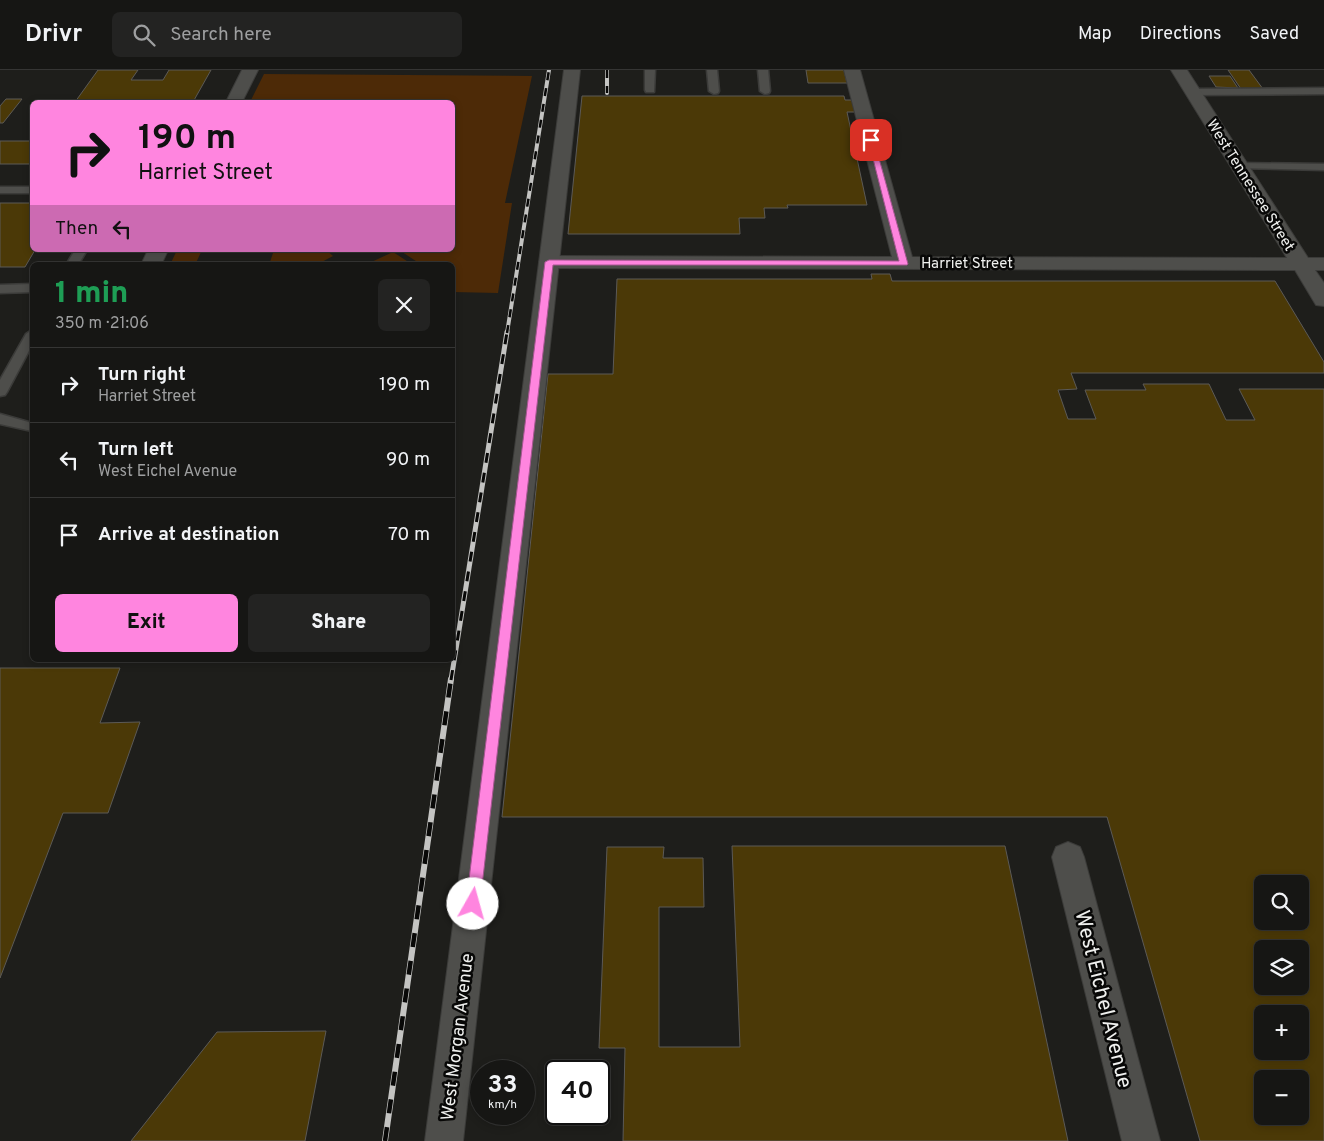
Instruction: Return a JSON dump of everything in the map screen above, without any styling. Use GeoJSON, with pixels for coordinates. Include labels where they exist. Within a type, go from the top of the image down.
{"type":"FeatureCollection","features":[{"type":"Feature","properties":{"kind":"street"},"geometry":{"type":"LineString","coordinates":[[235,100],[250,70]]}},
{"type":"Feature","properties":{"kind":"street","name":"West Morgan Avenue"},"geometry":{"type":"LineString","coordinates":[[444,1141],[572,70]]}},
{"type":"Feature","properties":{"kind":"street"},"geometry":{"type":"LineString","coordinates":[[852,70],[904,264]]}},
{"type":"Feature","properties":{"kind":"street","name":"West Tennessee Street"},"geometry":{"type":"LineString","coordinates":[[1179,70],[1324,300]]}},
{"type":"Feature","properties":{"kind":"street","name":"Harriet Street"},"geometry":{"type":"LineString","coordinates":[[549,262],[1324,264]]}},
{"type":"Feature","properties":{"kind":"street","name":"West Eichel Avenue"},"geometry":{"type":"LineString","coordinates":[[1068,857],[1141,1141]]}},
{"type":"Feature","properties":{"kind":"lane"},"geometry":{"type":"LineString","coordinates":[[650,70],[650,90]]}},
{"type":"Feature","properties":{"kind":"lane"},"geometry":{"type":"LineString","coordinates":[[712,70],[714,91]]}},
{"type":"Feature","properties":{"kind":"lane"},"geometry":{"type":"LineString","coordinates":[[762,70],[765,91]]}},
{"type":"Feature","properties":{"kind":"lane"},"geometry":{"type":"LineString","coordinates":[[1193,92],[1324,91]]}},
{"type":"Feature","properties":{"kind":"lane"},"geometry":{"type":"LineString","coordinates":[[1239,166],[1324,167]]}},
{"type":"Feature","properties":{"kind":"lane"},"geometry":{"type":"LineString","coordinates":[[0,190],[30,190]]}},
{"type":"Feature","properties":{"kind":"lane"},"geometry":{"type":"LineString","coordinates":[[0,289],[30,288]]}},
{"type":"Feature","properties":{"kind":"lane"},"geometry":{"type":"LineString","coordinates":[[0,392],[30,338]]}},
{"type":"Feature","properties":{"kind":"lane"},"geometry":{"type":"LineString","coordinates":[[0,419],[30,426]]}},
{"type":"Feature","properties":{"kind":"shaded area"},"geometry":{"type":"Polygon","coordinates":[[[264,74],[532,76],[505,203],[512,203],[498,293],[455,292],[455,262],[417,262],[402,252],[455,252],[455,100],[251,100],[264,74]]]}},
{"type":"Feature","properties":{"kind":"shaded area"},"geometry":{"type":"Polygon","coordinates":[[[176,252],[201,252],[196,262],[171,262],[176,252]]]}},
{"type":"Feature","properties":{"kind":"shaded area"},"geometry":{"type":"Polygon","coordinates":[[[273,252],[328,252],[333,256],[322,262],[270,262],[273,252]]]}},
{"type":"Feature","properties":{"kind":"shaded area"},"geometry":{"type":"Polygon","coordinates":[[[393,252],[408,262],[371,262],[393,252]]]}},
{"type":"Feature","properties":{"kind":"building"},"geometry":{"type":"Polygon","coordinates":[[[98,70],[138,70],[131,80],[163,80],[169,70],[211,70],[194,100],[76,100],[98,70]]]}},
{"type":"Feature","properties":{"kind":"building"},"geometry":{"type":"Polygon","coordinates":[[[806,70],[844,70],[847,83],[808,83],[806,70]]]}},
{"type":"Feature","properties":{"kind":"building"},"geometry":{"type":"Polygon","coordinates":[[[1228,70],[1249,70],[1263,89],[1241,89],[1228,70]]]}},
{"type":"Feature","properties":{"kind":"building"},"geometry":{"type":"Polygon","coordinates":[[[1209,76],[1230,76],[1238,88],[1216,87],[1209,76]]]}},
{"type":"Feature","properties":{"kind":"building"},"geometry":{"type":"Polygon","coordinates":[[[582,96],[844,96],[845,100],[857,100],[859,112],[847,112],[867,205],[787,205],[788,208],[764,208],[765,218],[739,218],[740,234],[568,234],[582,96]]]}},
{"type":"Feature","properties":{"kind":"building"},"geometry":{"type":"Polygon","coordinates":[[[6,99],[22,99],[3,123],[0,123],[0,106],[6,99]]]}},
{"type":"Feature","properties":{"kind":"building"},"geometry":{"type":"Polygon","coordinates":[[[0,141],[30,141],[30,164],[0,164],[0,141]]]}},
{"type":"Feature","properties":{"kind":"building"},"geometry":{"type":"Polygon","coordinates":[[[0,203],[30,203],[30,252],[34,252],[25,267],[0,267],[0,203]]]}},
{"type":"Feature","properties":{"kind":"building"},"geometry":{"type":"Polygon","coordinates":[[[871,274],[890,274],[892,281],[1275,281],[1324,362],[1324,373],[1071,373],[1077,389],[1058,390],[1068,419],[1096,419],[1085,390],[1146,390],[1143,384],[1209,384],[1226,420],[1255,420],[1239,389],[1324,389],[1324,1141],[1200,1141],[1107,817],[502,817],[548,374],[613,374],[617,279],[872,279],[871,274]]]}},
{"type":"Feature","properties":{"kind":"building"},"geometry":{"type":"Polygon","coordinates":[[[0,668],[120,668],[100,723],[140,722],[108,813],[63,813],[0,978],[0,668]]]}},
{"type":"Feature","properties":{"kind":"building"},"geometry":{"type":"Polygon","coordinates":[[[732,846],[1005,846],[1068,1141],[623,1141],[625,1048],[599,1048],[607,847],[664,847],[663,858],[703,858],[704,907],[659,907],[659,1047],[740,1047],[732,846]]]}},
{"type":"Feature","properties":{"kind":"building"},"geometry":{"type":"Polygon","coordinates":[[[326,1031],[305,1141],[131,1141],[217,1032],[326,1031]]]}},
{"type":"Feature","properties":{"kind":"railway"},"geometry":{"type":"LineString","coordinates":[[507,333],[549,70]]}},
{"type":"Feature","properties":{"kind":"railway"},"geometry":{"type":"LineString","coordinates":[[607,70],[607,93]]}},
{"type":"Feature","properties":{"kind":"railway"},"geometry":{"type":"LineString","coordinates":[[455,655],[507,332]]}},
{"type":"Feature","properties":{"kind":"railway"},"geometry":{"type":"LineString","coordinates":[[451,680],[454,662]]}},
{"type":"Feature","properties":{"kind":"railway"},"geometry":{"type":"LineString","coordinates":[[385,1141],[451,679]]}},
{"type":"Feature","properties":{"kind":"route"},"geometry":{"type":"LineString","coordinates":[[473,904],[549,262],[904,264],[871,140]]}}]}
